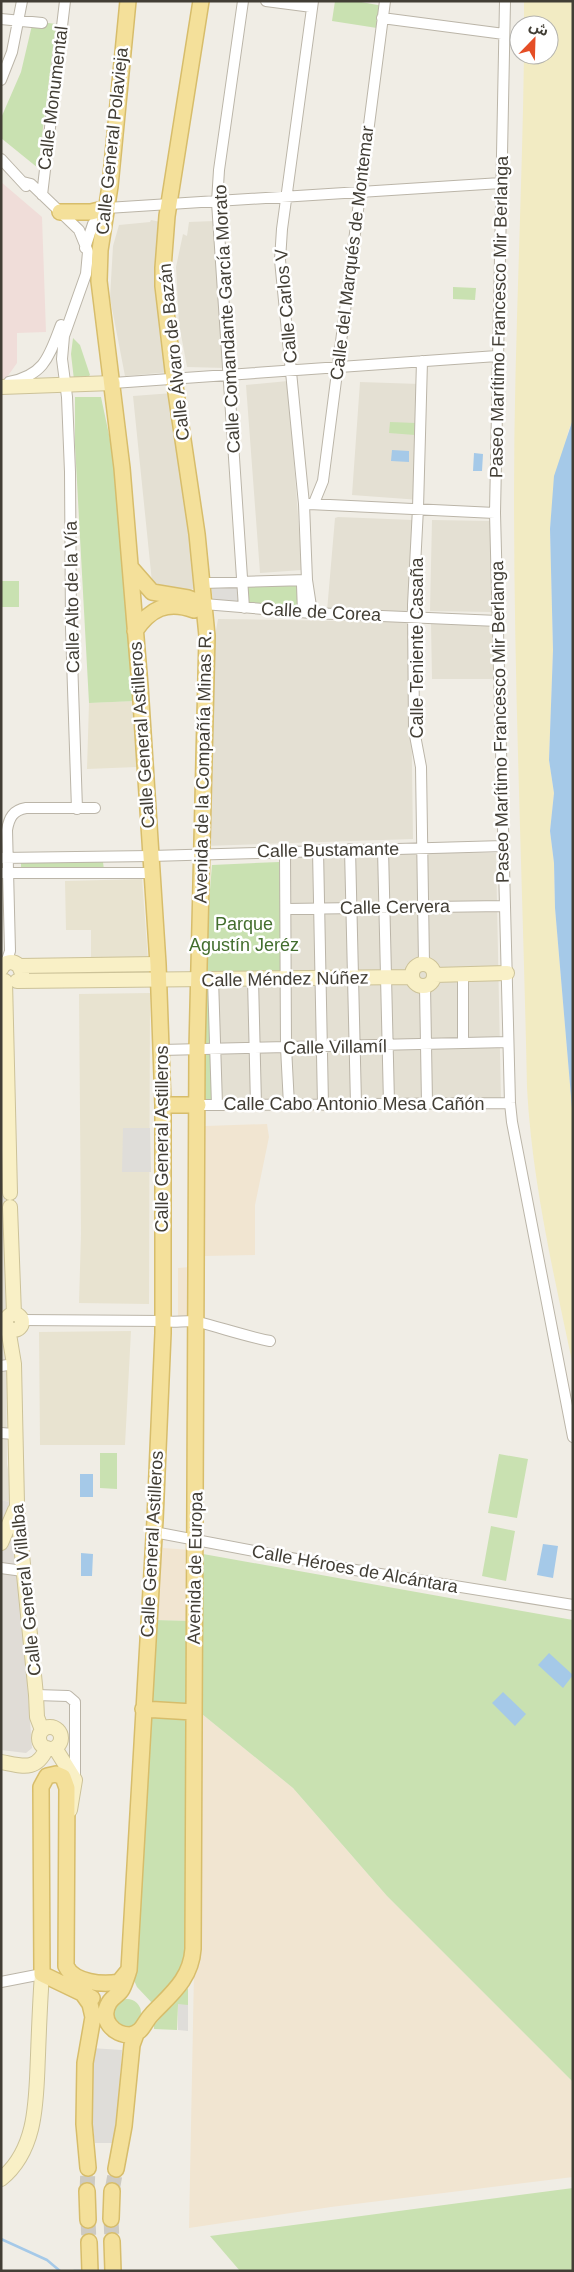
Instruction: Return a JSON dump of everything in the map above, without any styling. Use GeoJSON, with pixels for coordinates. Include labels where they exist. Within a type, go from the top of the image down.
{"type":"FeatureCollection","features":[{"type":"Feature","properties":{"kind":"main road","name":"Calle General Polavieja"},"geometry":{"type":"LineString","coordinates":[[99,281],[100,250],[107,208],[128,1]]}},
{"type":"Feature","properties":{"kind":"main road","name":"Calle Álvaro de Bazán"},"geometry":{"type":"LineString","coordinates":[[201,1],[169,205],[164,252],[163,286],[205,609]]}},
{"type":"Feature","properties":{"kind":"main road"},"geometry":{"type":"LineString","coordinates":[[60,212],[91,212],[107,208]]}},
{"type":"Feature","properties":{"kind":"main road","name":"Calle General Astilleros"},"geometry":{"type":"LineString","coordinates":[[99,281],[113,383],[131,568],[158,964],[163,1105],[162,1321],[154,1532],[129,1970],[123,1988],[109,2003],[106,2012]]}},
{"type":"Feature","properties":{"kind":"main road"},"geometry":{"type":"LineString","coordinates":[[131,568],[152,592],[188,598],[205,609]]}},
{"type":"Feature","properties":{"kind":"main road"},"geometry":{"type":"LineString","coordinates":[[135,632],[146,616],[158,608],[182,607],[205,609]]}},
{"type":"Feature","properties":{"kind":"main road","name":"Avenida de la Compañía Minas R."},"geometry":{"type":"LineString","coordinates":[[197,1049],[206,980],[201,854],[207,636],[205,609]]}},
{"type":"Feature","properties":{"kind":"main road","name":"Avenida de Europa"},"geometry":{"type":"LineString","coordinates":[[136,2034],[143,2028],[150,2016],[182,1983],[192,1960],[196,1540],[197,1049]]}},
{"type":"Feature","properties":{"kind":"main road"},"geometry":{"type":"LineString","coordinates":[[163,1105],[198,1105]]}},
{"type":"Feature","properties":{"kind":"main road"},"geometry":{"type":"LineString","coordinates":[[143,1709],[193,1712]]}},
{"type":"Feature","properties":{"kind":"main road"},"geometry":{"type":"LineString","coordinates":[[42,1974],[41,1785],[47,1776],[56,1774],[71,1784],[67,1825],[65,1958],[68,1970],[81,1979],[116,1983],[124,1979],[129,1970]]}},
{"type":"Feature","properties":{"kind":"main road"},"geometry":{"type":"LineString","coordinates":[[42,1974],[68,1970]]}},
{"type":"Feature","properties":{"kind":"main road"},"geometry":{"type":"LineString","coordinates":[[42,1974],[96,2001],[106,2012],[108,2023],[115,2032],[125,2035],[136,2034],[132,2045],[124,2126],[116,2169]]}},
{"type":"Feature","properties":{"kind":"main road"},"geometry":{"type":"LineString","coordinates":[[83,1994],[90,2004],[92,2017],[85,2063],[84,2124],[88,2168]]}},
{"type":"Feature","properties":{"kind":"main road"},"geometry":{"type":"LineString","coordinates":[[88,2190],[88,2220]]}},
{"type":"Feature","properties":{"kind":"main road"},"geometry":{"type":"LineString","coordinates":[[111,2218],[112,2191]]}},
{"type":"Feature","properties":{"kind":"main road"},"geometry":{"type":"LineString","coordinates":[[89,2243],[90,2271]]}},
{"type":"Feature","properties":{"kind":"main road"},"geometry":{"type":"LineString","coordinates":[[112,2247],[113,2271]]}},
{"type":"Feature","properties":{"kind":"street"},"geometry":{"type":"LineString","coordinates":[[1,80],[12,52],[20,20],[22,1]]}},
{"type":"Feature","properties":{"kind":"street","name":"Calle Monumental"},"geometry":{"type":"LineString","coordinates":[[42,195],[65,1]]}},
{"type":"Feature","properties":{"kind":"street","name":"Calle Comandante García Morato"},"geometry":{"type":"LineString","coordinates":[[243,1],[219,170],[217,202],[244,608]]}},
{"type":"Feature","properties":{"kind":"street"},"geometry":{"type":"LineString","coordinates":[[266,1],[313,4]]}},
{"type":"Feature","properties":{"kind":"street","name":"Calle del Marqués de Montemar"},"geometry":{"type":"LineString","coordinates":[[309,504],[322,486],[385,1]]}},
{"type":"Feature","properties":{"kind":"street","name":"Paseo Marítimo Francesco Mir Berlanga"},"geometry":{"type":"LineString","coordinates":[[505,1],[496,183],[497,356],[495,513],[510,1103],[573,1437]]}},
{"type":"Feature","properties":{"kind":"street","name":"Calle Carlos V"},"geometry":{"type":"LineString","coordinates":[[307,612],[305,580],[309,504],[296,444],[280,260],[313,4]]}},
{"type":"Feature","properties":{"kind":"street"},"geometry":{"type":"LineString","coordinates":[[382,18],[504,34]]}},
{"type":"Feature","properties":{"kind":"street"},"geometry":{"type":"LineString","coordinates":[[1,19],[42,23]]}},
{"type":"Feature","properties":{"kind":"street"},"geometry":{"type":"LineString","coordinates":[[1,160],[30,191],[68,224],[83,251]]}},
{"type":"Feature","properties":{"kind":"street"},"geometry":{"type":"LineString","coordinates":[[23,182],[31,184],[79,230],[87,268],[99,281]]}},
{"type":"Feature","properties":{"kind":"street"},"geometry":{"type":"LineString","coordinates":[[1,387],[29,376],[44,366],[79,280],[83,251],[94,224],[107,208],[496,183]]}},
{"type":"Feature","properties":{"kind":"street","name":"Calle Alto de la Vía"},"geometry":{"type":"LineString","coordinates":[[76,809],[71,628],[70,472],[65,379],[62,359],[64,336],[87,268]]}},
{"type":"Feature","properties":{"kind":"street"},"geometry":{"type":"LineString","coordinates":[[1,387],[65,379],[113,383],[497,356]]}},
{"type":"Feature","properties":{"kind":"street","name":"Calle Teniente Casaña"},"geometry":{"type":"LineString","coordinates":[[422,361],[413,616],[414,730],[421,767],[424,964]]}},
{"type":"Feature","properties":{"kind":"street"},"geometry":{"type":"LineString","coordinates":[[309,504],[495,513]]}},
{"type":"Feature","properties":{"kind":"street"},"geometry":{"type":"LineString","coordinates":[[202,583],[305,580]]}},
{"type":"Feature","properties":{"kind":"street","name":"Calle de Corea"},"geometry":{"type":"LineString","coordinates":[[205,609],[244,608],[498,620]]}},
{"type":"Feature","properties":{"kind":"street","name":"Calle General Villalba"},"geometry":{"type":"LineString","coordinates":[[49,1729],[36,1695],[8,1434],[7,1365],[12,1322],[6,1201],[5,1080],[8,971],[4,858],[8,822],[18,810],[26,808],[76,809]]}},
{"type":"Feature","properties":{"kind":"street"},"geometry":{"type":"LineString","coordinates":[[76,809],[94,808]]}},
{"type":"Feature","properties":{"kind":"street","name":"Calle Bustamante"},"geometry":{"type":"LineString","coordinates":[[4,858],[151,856],[285,850],[504,846]]}},
{"type":"Feature","properties":{"kind":"street"},"geometry":{"type":"LineString","coordinates":[[350,849],[356,1104]]}},
{"type":"Feature","properties":{"kind":"street"},"geometry":{"type":"LineString","coordinates":[[383,849],[389,1103]]}},
{"type":"Feature","properties":{"kind":"street"},"geometry":{"type":"LineString","coordinates":[[285,850],[286,1047],[289,1105]]}},
{"type":"Feature","properties":{"kind":"street"},"geometry":{"type":"LineString","coordinates":[[318,850],[322,1105]]}},
{"type":"Feature","properties":{"kind":"street"},"geometry":{"type":"LineString","coordinates":[[4,873],[152,873]]}},
{"type":"Feature","properties":{"kind":"street","name":"Calle Cervera"},"geometry":{"type":"LineString","coordinates":[[286,909],[504,906]]}},
{"type":"Feature","properties":{"kind":"street"},"geometry":{"type":"LineString","coordinates":[[8,971],[158,964]]}},
{"type":"Feature","properties":{"kind":"street"},"geometry":{"type":"LineString","coordinates":[[424,964],[432,969],[434,975],[430,984],[425,986],[416,984],[411,977],[414,967],[424,964]]}},
{"type":"Feature","properties":{"kind":"street"},"geometry":{"type":"LineString","coordinates":[[106,965],[106,982]]}},
{"type":"Feature","properties":{"kind":"street","name":"Calle Méndez Núñez"},"geometry":{"type":"LineString","coordinates":[[8,971],[106,982],[411,977]]}},
{"type":"Feature","properties":{"kind":"street"},"geometry":{"type":"LineString","coordinates":[[434,975],[507,973]]}},
{"type":"Feature","properties":{"kind":"street"},"geometry":{"type":"LineString","coordinates":[[463,974],[463,1043]]}},
{"type":"Feature","properties":{"kind":"street"},"geometry":{"type":"LineString","coordinates":[[254,979],[256,1105]]}},
{"type":"Feature","properties":{"kind":"street"},"geometry":{"type":"LineString","coordinates":[[206,980],[215,1048],[218,1105]]}},
{"type":"Feature","properties":{"kind":"street"},"geometry":{"type":"LineString","coordinates":[[425,986],[428,1103]]}},
{"type":"Feature","properties":{"kind":"street","name":"Calle Villamíl"},"geometry":{"type":"LineString","coordinates":[[161,1050],[321,1048],[508,1042]]}},
{"type":"Feature","properties":{"kind":"street","name":"Calle Cabo Antonio Mesa Cañón"},"geometry":{"type":"LineString","coordinates":[[198,1105],[510,1103]]}},
{"type":"Feature","properties":{"kind":"street"},"geometry":{"type":"LineString","coordinates":[[12,1322],[162,1321],[179,1323],[195,1321],[240,1335],[270,1341]]}},
{"type":"Feature","properties":{"kind":"street"},"geometry":{"type":"LineString","coordinates":[[1,1543],[17,1504]]}},
{"type":"Feature","properties":{"kind":"street","name":"Calle Héroes de Alcántara"},"geometry":{"type":"LineString","coordinates":[[154,1532],[359,1571],[556,1604]]}},
{"type":"Feature","properties":{"kind":"street"},"geometry":{"type":"LineString","coordinates":[[1,1568],[24,1571]]}},
{"type":"Feature","properties":{"kind":"street"},"geometry":{"type":"LineString","coordinates":[[556,1604],[573,1605]]}},
{"type":"Feature","properties":{"kind":"street"},"geometry":{"type":"LineString","coordinates":[[556,1604],[573,1609]]}},
{"type":"Feature","properties":{"kind":"street"},"geometry":{"type":"LineString","coordinates":[[36,1695],[68,1696],[75,1702],[71,1784]]}},
{"type":"Feature","properties":{"kind":"street"},"geometry":{"type":"LineString","coordinates":[[1,1754],[29,1756],[48,1747],[61,1738],[49,1729],[39,1738],[48,1747],[71,1784]]}},
{"type":"Feature","properties":{"kind":"street"},"geometry":{"type":"LineString","coordinates":[[1,1762],[32,1765],[40,1761],[48,1747]]}},
{"type":"Feature","properties":{"kind":"street"},"geometry":{"type":"LineString","coordinates":[[32,1765],[40,1774],[41,1785]]}},
{"type":"Feature","properties":{"kind":"street"},"geometry":{"type":"LineString","coordinates":[[1,1982],[42,1974],[36,2097],[30,2133],[17,2162],[1,2179]]}},
{"type":"Feature","properties":{"kind":"shaded area"},"geometry":{"type":"Polygon","coordinates":[[[1,182],[42,217],[46,332],[17,333],[17,363],[5,380],[1,380],[1,182]]]}},
{"type":"Feature","properties":{"kind":"shaded area"},"geometry":{"type":"Polygon","coordinates":[[[151,220],[165,223],[170,372],[125,376],[110,298],[113,246],[119,225],[150,222],[151,220]]]}},
{"type":"Feature","properties":{"kind":"shaded area"},"geometry":{"type":"Polygon","coordinates":[[[214,221],[226,368],[187,367],[179,324],[176,267],[183,234],[187,236],[189,222],[214,221]]]}},
{"type":"Feature","properties":{"kind":"shaded area"},"geometry":{"type":"Polygon","coordinates":[[[288,381],[302,570],[260,573],[246,385],[288,381]]]}},
{"type":"Feature","properties":{"kind":"shaded area"},"geometry":{"type":"Polygon","coordinates":[[[360,382],[420,384],[420,500],[352,495],[360,382]]]}},
{"type":"Feature","properties":{"kind":"shaded area"},"geometry":{"type":"Polygon","coordinates":[[[173,393],[197,586],[190,591],[163,590],[152,582],[133,396],[173,393]]]}},
{"type":"Feature","properties":{"kind":"shaded area"},"geometry":{"type":"Polygon","coordinates":[[[335,518],[413,520],[409,613],[327,611],[335,518]]]}},
{"type":"Feature","properties":{"kind":"shaded area"},"geometry":{"type":"Polygon","coordinates":[[[432,520],[493,521],[492,612],[430,611],[432,520]]]}},
{"type":"Feature","properties":{"kind":"shaded area"},"geometry":{"type":"Polygon","coordinates":[[[211,585],[240,586],[241,607],[213,602],[211,585]]]}},
{"type":"Feature","properties":{"kind":"shaded area"},"geometry":{"type":"Polygon","coordinates":[[[218,619],[410,622],[413,839],[205,846],[215,636],[218,619]]]}},
{"type":"Feature","properties":{"kind":"shaded area"},"geometry":{"type":"Polygon","coordinates":[[[431,624],[494,625],[494,679],[432,679],[431,624]]]}},
{"type":"Feature","properties":{"kind":"shaded area"},"geometry":{"type":"Polygon","coordinates":[[[136,701],[137,767],[87,769],[89,703],[136,701]]]}},
{"type":"Feature","properties":{"kind":"shaded area"},"geometry":{"type":"Polygon","coordinates":[[[1,846],[2,850],[6,1318],[1,1318],[1,846]]]}},
{"type":"Feature","properties":{"kind":"shaded area"},"geometry":{"type":"Polygon","coordinates":[[[283,853],[496,853],[501,1101],[219,1103],[216,982],[287,980],[283,853]]]}},
{"type":"Feature","properties":{"kind":"shaded area"},"geometry":{"type":"Polygon","coordinates":[[[142,879],[148,960],[91,960],[91,930],[66,930],[65,881],[142,879]]]}},
{"type":"Feature","properties":{"kind":"shaded area"},"geometry":{"type":"Polygon","coordinates":[[[150,993],[149,1304],[79,1303],[81,1234],[79,994],[150,993]]]}},
{"type":"Feature","properties":{"kind":"shaded area"},"geometry":{"type":"Polygon","coordinates":[[[267,1124],[269,1137],[255,1205],[255,1255],[204,1256],[205,1126],[267,1124]]]}},
{"type":"Feature","properties":{"kind":"shaded area"},"geometry":{"type":"Polygon","coordinates":[[[123,1128],[150,1128],[151,1172],[122,1172],[123,1128]]]}},
{"type":"Feature","properties":{"kind":"shaded area"},"geometry":{"type":"Polygon","coordinates":[[[190,1267],[190,1319],[178,1318],[178,1268],[190,1267]]]}},
{"type":"Feature","properties":{"kind":"shaded area"},"geometry":{"type":"Polygon","coordinates":[[[1,1328],[6,1328],[7,1464],[14,1503],[1,1500],[1,1328]]]}},
{"type":"Feature","properties":{"kind":"shaded area"},"geometry":{"type":"Polygon","coordinates":[[[131,1331],[125,1445],[40,1445],[39,1332],[131,1331]]]}},
{"type":"Feature","properties":{"kind":"shaded area"},"geometry":{"type":"Polygon","coordinates":[[[1,1500],[14,1503],[32,1748],[26,1753],[1,1750],[1,1500]]]}},
{"type":"Feature","properties":{"kind":"shaded area"},"geometry":{"type":"Polygon","coordinates":[[[163,1548],[191,1550],[191,1621],[154,1620],[163,1548]]]}},
{"type":"Feature","properties":{"kind":"shaded area"},"geometry":{"type":"Polygon","coordinates":[[[202,1714],[293,1788],[387,1896],[573,2082],[573,2177],[331,2207],[189,2228],[199,1716],[202,1714]]]}},
{"type":"Feature","properties":{"kind":"shaded area"},"geometry":{"type":"Polygon","coordinates":[[[178,2004],[188,2005],[188,2031],[178,2030],[178,2004]]]}},
{"type":"Feature","properties":{"kind":"shaded area"},"geometry":{"type":"Polygon","coordinates":[[[91,2048],[122,2050],[116,2143],[95,2143],[89,2101],[91,2048]]]}},
{"type":"Feature","properties":{"kind":"green space"},"geometry":{"type":"Polygon","coordinates":[[[335,1],[356,1],[383,6],[377,28],[332,21],[335,1]]]}},
{"type":"Feature","properties":{"kind":"green space"},"geometry":{"type":"Polygon","coordinates":[[[33,21],[56,24],[38,168],[1,138],[1,118],[21,72],[33,21]]]}},
{"type":"Feature","properties":{"kind":"green space"},"geometry":{"type":"Polygon","coordinates":[[[453,287],[476,288],[475,300],[453,299],[453,287]]]}},
{"type":"Feature","properties":{"kind":"green space"},"geometry":{"type":"Polygon","coordinates":[[[73,338],[80,345],[90,375],[86,379],[74,380],[71,354],[73,338]]]}},
{"type":"Feature","properties":{"kind":"green space"},"geometry":{"type":"Polygon","coordinates":[[[75,397],[101,397],[115,463],[136,701],[89,703],[75,445],[75,397]]]}},
{"type":"Feature","properties":{"kind":"green space"},"geometry":{"type":"Polygon","coordinates":[[[390,422],[416,423],[415,435],[389,433],[390,422]]]}},
{"type":"Feature","properties":{"kind":"green space"},"geometry":{"type":"Polygon","coordinates":[[[1,581],[19,581],[19,607],[1,607],[1,581]]]}},
{"type":"Feature","properties":{"kind":"green space"},"geometry":{"type":"Polygon","coordinates":[[[300,582],[301,610],[245,607],[245,585],[300,582]]]}},
{"type":"Feature","properties":{"kind":"green space"},"geometry":{"type":"Polygon","coordinates":[[[21,862],[103,862],[104,870],[21,870],[21,862]]]}},
{"type":"Feature","properties":{"kind":"green space","name":"Parque Agustín Jeréz"},"geometry":{"type":"Polygon","coordinates":[[[279,862],[284,972],[203,974],[212,865],[279,862]]]}},
{"type":"Feature","properties":{"kind":"green space"},"geometry":{"type":"Polygon","coordinates":[[[148,969],[149,980],[48,975],[48,972],[148,969]]]}},
{"type":"Feature","properties":{"kind":"green space"},"geometry":{"type":"Polygon","coordinates":[[[203,987],[210,987],[211,1045],[203,1045],[203,987]]]}},
{"type":"Feature","properties":{"kind":"green space"},"geometry":{"type":"Polygon","coordinates":[[[211,1053],[212,1101],[203,1102],[203,1054],[211,1053]]]}},
{"type":"Feature","properties":{"kind":"green space"},"geometry":{"type":"Polygon","coordinates":[[[100,1453],[117,1453],[117,1489],[100,1488],[100,1453]]]}},
{"type":"Feature","properties":{"kind":"green space"},"geometry":{"type":"Polygon","coordinates":[[[499,1454],[528,1459],[517,1518],[488,1513],[499,1454]]]}},
{"type":"Feature","properties":{"kind":"green space"},"geometry":{"type":"Polygon","coordinates":[[[491,1526],[515,1531],[506,1581],[482,1576],[491,1526]]]}},
{"type":"Feature","properties":{"kind":"green space"},"geometry":{"type":"Polygon","coordinates":[[[203,1554],[573,1620],[573,2082],[387,1896],[293,1788],[202,1714],[201,1603],[203,1554]]]}},
{"type":"Feature","properties":{"kind":"green space"},"geometry":{"type":"Polygon","coordinates":[[[154,1620],[191,1621],[187,1707],[146,1705],[154,1620]]]}},
{"type":"Feature","properties":{"kind":"green space"},"geometry":{"type":"Polygon","coordinates":[[[146,1715],[187,1718],[186,1964],[184,1971],[153,2004],[137,1987],[132,1976],[146,1715]]]}},
{"type":"Feature","properties":{"kind":"green space"},"geometry":{"type":"Polygon","coordinates":[[[188,1988],[188,2005],[178,2005],[177,2030],[154,2029],[154,2025],[188,1988]]]}},
{"type":"Feature","properties":{"kind":"green space"},"geometry":{"type":"Polygon","coordinates":[[[127,1999],[137,2003],[141,2013],[137,2023],[127,2027],[117,2023],[113,2013],[117,2003],[127,1999]]]}},
{"type":"Feature","properties":{"kind":"green space"},"geometry":{"type":"Polygon","coordinates":[[[573,2188],[573,2271],[240,2271],[210,2236],[573,2188]]]}},
{"type":"Feature","properties":{"kind":"sand"},"geometry":{"type":"Polygon","coordinates":[[[524,1],[573,1],[573,419],[568,432],[552,507],[550,529],[553,650],[549,760],[554,793],[550,831],[554,863],[555,908],[573,1120],[573,1366],[551,1263],[539,1193],[527,1088],[515,644],[514,496],[515,386],[524,65],[559,65],[559,15],[524,15],[524,1]]]}},
{"type":"Feature","properties":{"kind":"water"},"geometry":{"type":"Polygon","coordinates":[[[573,419],[573,1120],[555,908],[554,863],[550,831],[554,793],[549,760],[553,650],[550,529],[554,476],[573,419]]]}},
{"type":"Feature","properties":{"kind":"water"},"geometry":{"type":"Polygon","coordinates":[[[392,450],[409,451],[409,462],[391,461],[392,450]]]}},
{"type":"Feature","properties":{"kind":"water"},"geometry":{"type":"Polygon","coordinates":[[[474,453],[483,454],[482,471],[473,471],[474,453]]]}},
{"type":"Feature","properties":{"kind":"water"},"geometry":{"type":"Polygon","coordinates":[[[80,1474],[93,1474],[93,1497],[80,1497],[80,1474]]]}},
{"type":"Feature","properties":{"kind":"water"},"geometry":{"type":"Polygon","coordinates":[[[543,1544],[558,1546],[553,1578],[537,1575],[543,1544]]]}},
{"type":"Feature","properties":{"kind":"water"},"geometry":{"type":"Polygon","coordinates":[[[81,1553],[93,1554],[92,1576],[81,1576],[81,1553]]]}},
{"type":"Feature","properties":{"kind":"water"},"geometry":{"type":"Polygon","coordinates":[[[549,1653],[573,1675],[563,1688],[538,1665],[549,1653]]]}},
{"type":"Feature","properties":{"kind":"water"},"geometry":{"type":"Polygon","coordinates":[[[503,1692],[526,1714],[515,1726],[492,1703],[503,1692]]]}},
{"type":"Feature","properties":{"kind":"waterway"},"geometry":{"type":"LineString","coordinates":[[1,2239],[47,2260],[60,2271]]}},
{"type":"Feature","properties":{"kind":"waterway"},"geometry":{"type":"LineString","coordinates":[[74,2271],[85,2271]]}},
{"type":"Feature","properties":{"kind":"tunnel"},"geometry":{"type":"LineString","coordinates":[[87,2191],[88,2168]]}},
{"type":"Feature","properties":{"kind":"tunnel"},"geometry":{"type":"LineString","coordinates":[[112,2191],[116,2169]]}},
{"type":"Feature","properties":{"kind":"tunnel"},"geometry":{"type":"LineString","coordinates":[[111,2219],[112,2241]]}},
{"type":"Feature","properties":{"kind":"tunnel"},"geometry":{"type":"LineString","coordinates":[[88,2220],[89,2242]]}}]}
